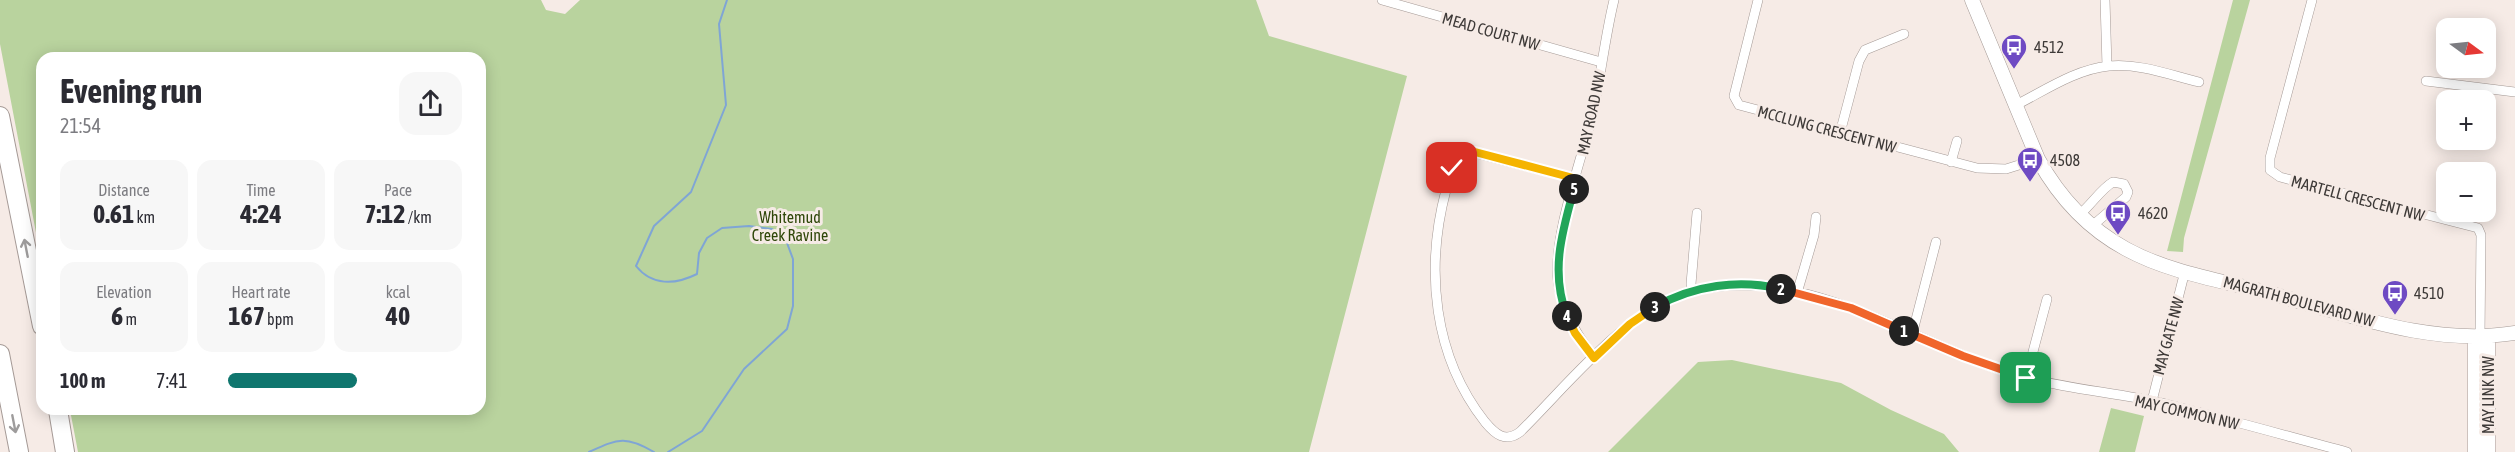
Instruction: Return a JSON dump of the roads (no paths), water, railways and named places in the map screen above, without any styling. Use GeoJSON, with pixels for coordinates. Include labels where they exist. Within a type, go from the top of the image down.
{"type":"FeatureCollection","features":[{"type":"Feature","properties":{"kind":"highway"},"geometry":{"type":"LineString","coordinates":[[0,116],[36,296]]}},
{"type":"Feature","properties":{"kind":"highway"},"geometry":{"type":"LineString","coordinates":[[0,354],[19,452]]}},
{"type":"Feature","properties":{"kind":"highway"},"geometry":{"type":"LineString","coordinates":[[59,415],[65,452]]}},
{"type":"Feature","properties":{"kind":"street","name":"MEAD COURT NW"},"geometry":{"type":"LineString","coordinates":[[1382,0],[1601,62]]}},
{"type":"Feature","properties":{"kind":"street","name":"MAY ROAD NW"},"geometry":{"type":"LineString","coordinates":[[1594,358],[1571,324],[1558,281],[1559,245],[1577,179],[1614,0]]}},
{"type":"Feature","properties":{"kind":"street","name":"MCCLUNG CRESCENT NW"},"geometry":{"type":"LineString","coordinates":[[1758,0],[1734,96],[1736,102],[1742,107],[1977,168],[1997,170],[2016,167],[2038,159]]}},
{"type":"Feature","properties":{"kind":"street","name":"MAGRATH BOULEVARD NW"},"geometry":{"type":"LineString","coordinates":[[1972,0],[2038,159],[2059,193],[2079,215],[2125,249],[2185,271],[2416,331],[2481,338],[2515,333]]}},
{"type":"Feature","properties":{"kind":"street"},"geometry":{"type":"LineString","coordinates":[[2105,0],[2107,66]]}},
{"type":"Feature","properties":{"kind":"street","name":"MARTELL CRESCENT NW"},"geometry":{"type":"LineString","coordinates":[[2312,0],[2270,158],[2270,170],[2280,177],[2478,228],[2481,235],[2481,338]]}},
{"type":"Feature","properties":{"kind":"street"},"geometry":{"type":"LineString","coordinates":[[1840,133],[1859,61],[1865,50],[1904,34]]}},
{"type":"Feature","properties":{"kind":"street"},"geometry":{"type":"LineString","coordinates":[[2016,105],[2070,78],[2107,66],[2152,70],[2199,82]]}},
{"type":"Feature","properties":{"kind":"street"},"geometry":{"type":"LineString","coordinates":[[2426,81],[2515,92]]}},
{"type":"Feature","properties":{"kind":"street"},"geometry":{"type":"LineString","coordinates":[[1951,162],[1957,141]]}},
{"type":"Feature","properties":{"kind":"street","name":"MAY COMMON NW"},"geometry":{"type":"LineString","coordinates":[[1577,179],[1475,152],[1459,156],[1452,168],[1438,224],[1434,259],[1442,331],[1456,373],[1482,418],[1499,436],[1509,437],[1520,432],[1639,317],[1671,299],[1693,291],[1723,285],[1752,284],[1797,293],[1851,308],[1983,364],[2026,378],[2086,392],[2152,401],[2347,452]]}},
{"type":"Feature","properties":{"kind":"street"},"geometry":{"type":"LineString","coordinates":[[2079,215],[2094,203],[2107,185],[2113,182],[2124,184],[2128,192],[2126,196],[2092,226]]}},
{"type":"Feature","properties":{"kind":"street"},"geometry":{"type":"LineString","coordinates":[[1693,291],[1691,284],[1697,213]]}},
{"type":"Feature","properties":{"kind":"street"},"geometry":{"type":"LineString","coordinates":[[1797,293],[1814,235],[1816,217]]}},
{"type":"Feature","properties":{"kind":"street"},"geometry":{"type":"LineString","coordinates":[[1912,335],[1936,242]]}},
{"type":"Feature","properties":{"kind":"street","name":"MAY GATE NW"},"geometry":{"type":"LineString","coordinates":[[2152,401],[2185,271]]}},
{"type":"Feature","properties":{"kind":"street"},"geometry":{"type":"LineString","coordinates":[[2026,378],[2047,299]]}},
{"type":"Feature","properties":{"kind":"street","name":"MAY LINK NW"},"geometry":{"type":"LineString","coordinates":[[2475,452],[2481,338]]}},
{"type":"Feature","properties":{"kind":"street","name":"MAY LINK NW"},"geometry":{"type":"LineString","coordinates":[[2481,338],[2488,452]]}},
{"type":"Feature","properties":{"kind":"waterway"},"geometry":{"type":"LineString","coordinates":[[668,452],[702,431],[744,369],[787,329],[793,306],[793,259],[787,243],[772,229],[749,226],[722,228],[707,238],[699,253],[697,274],[689,278],[664,282],[649,277],[636,266],[654,226],[691,192],[726,105],[719,24],[727,0]]}},
{"type":"Feature","properties":{"kind":"waterway"},"geometry":{"type":"LineString","coordinates":[[589,452],[607,444],[622,441],[636,443],[654,452]]}},
{"type":"Feature","properties":{"kind":"place","name":"4512"},"geometry":{"type":"Point","coordinates":[2014,70]}},
{"type":"Feature","properties":{"kind":"place","name":"4508"},"geometry":{"type":"Point","coordinates":[2030,183]}},
{"type":"Feature","properties":{"kind":"place","name":"4620"},"geometry":{"type":"Point","coordinates":[2118,236]}},
{"type":"Feature","properties":{"kind":"place","name":"4510"},"geometry":{"type":"Point","coordinates":[2395,316]}},
{"type":"Feature","properties":{"kind":"park label","name":"Whitemud Creek Ravine"},"geometry":{"type":"Point","coordinates":[790,226]}}]}
